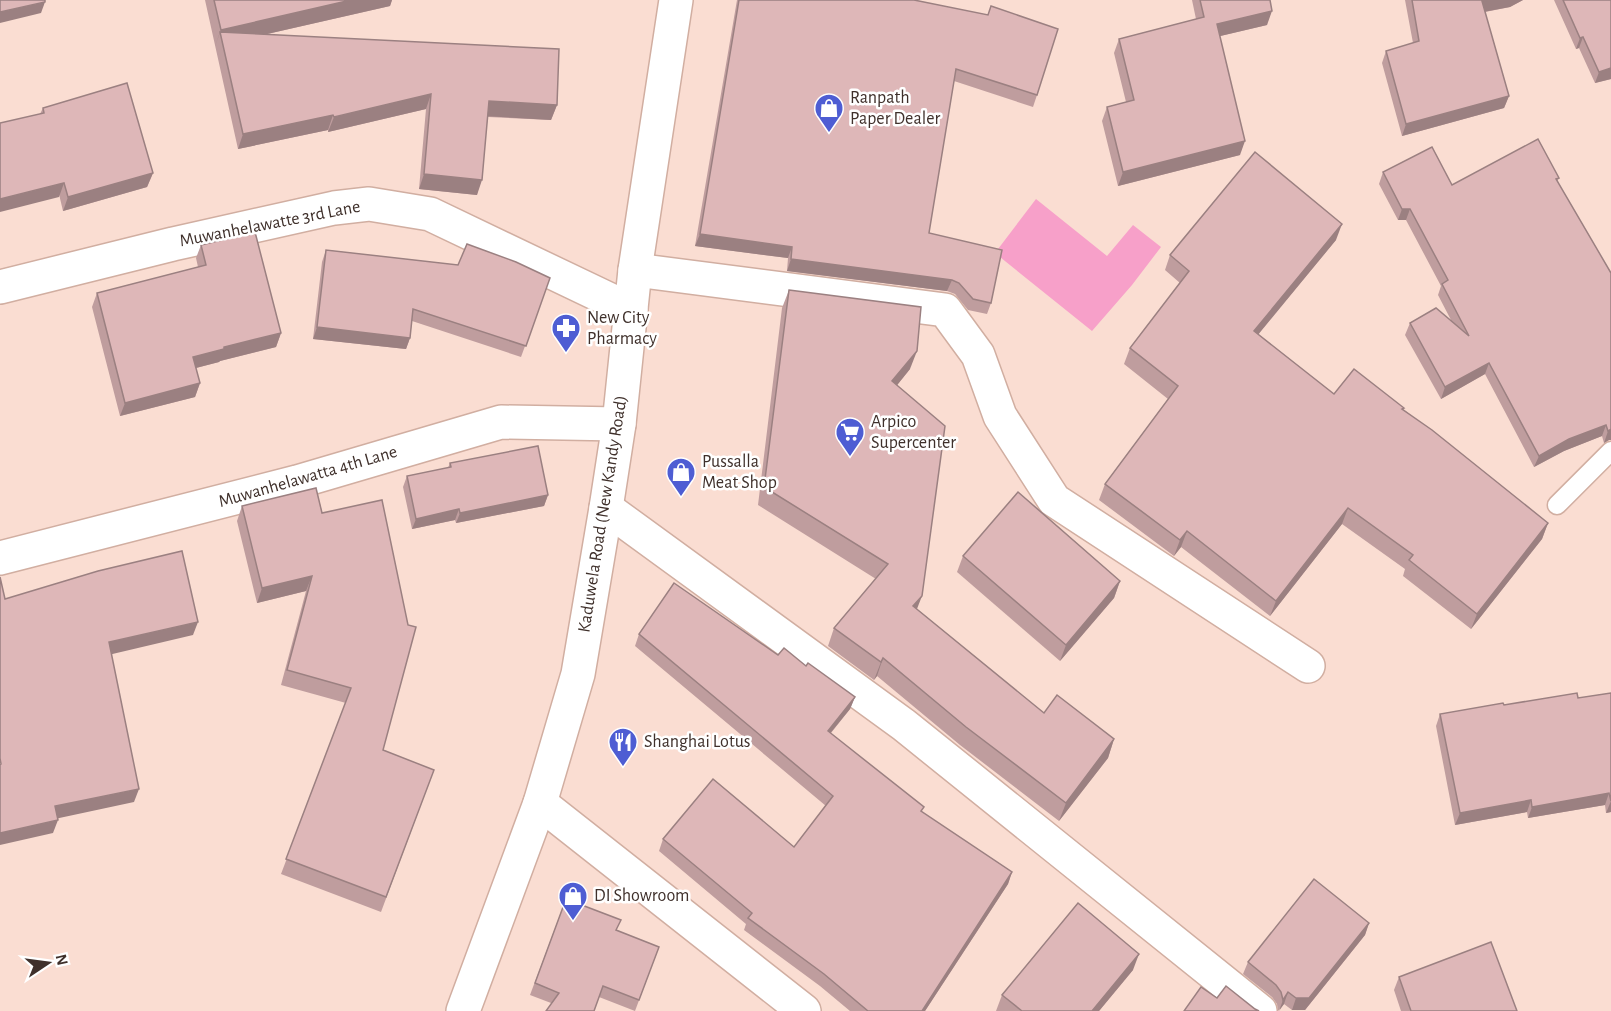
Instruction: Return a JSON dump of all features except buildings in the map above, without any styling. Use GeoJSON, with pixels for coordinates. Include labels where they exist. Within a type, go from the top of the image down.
{"type":"FeatureCollection","features":[{"type":"Feature","properties":{"kind":"street","name":"Kaduwela Road (New Kandy Road)"},"geometry":{"type":"LineString","coordinates":[[463,1011],[540,803],[578,674],[619,424],[635,270],[676,0]]}},
{"type":"Feature","properties":{"kind":"street","name":"Muwanhelawatte 3rd Lane"},"geometry":{"type":"LineString","coordinates":[[0,287],[173,244],[334,208],[369,204],[429,214],[631,310]]}},
{"type":"Feature","properties":{"kind":"street"},"geometry":{"type":"LineString","coordinates":[[635,270],[945,310],[978,355],[1000,416],[1054,500],[1308,666]]}},
{"type":"Feature","properties":{"kind":"street","name":"Muwanhelawatta 4th Lane"},"geometry":{"type":"LineString","coordinates":[[0,558],[297,482],[501,422],[619,424]]}},
{"type":"Feature","properties":{"kind":"street"},"geometry":{"type":"LineString","coordinates":[[606,508],[904,725],[1260,1011]]}},
{"type":"Feature","properties":{"kind":"street"},"geometry":{"type":"LineString","coordinates":[[540,803],[804,1011]]}},
{"type":"Feature","properties":{"kind":"lane"},"geometry":{"type":"LineString","coordinates":[[1557,506],[1611,451]]}},
{"type":"Feature","properties":{"kind":"shaded area"},"geometry":{"type":"Polygon","coordinates":[[[1036,199],[1107,256],[1133,225],[1161,247],[1092,331],[995,253],[1036,199]]]}},
{"type":"Feature","properties":{"kind":"place","name":"Ranpath Paper Dealer"},"geometry":{"type":"Point","coordinates":[829,134]}},
{"type":"Feature","properties":{"kind":"place","name":"New City Pharmacy"},"geometry":{"type":"Point","coordinates":[566,354]}},
{"type":"Feature","properties":{"kind":"place","name":"Arpico Supercenter"},"geometry":{"type":"Point","coordinates":[850,458]}},
{"type":"Feature","properties":{"kind":"place","name":"Pussalla Meat Shop"},"geometry":{"type":"Point","coordinates":[681,498]}},
{"type":"Feature","properties":{"kind":"place","name":"Shanghai Lotus"},"geometry":{"type":"Point","coordinates":[623,768]}},
{"type":"Feature","properties":{"kind":"place","name":"DI Showroom"},"geometry":{"type":"Point","coordinates":[573,922]}}]}
